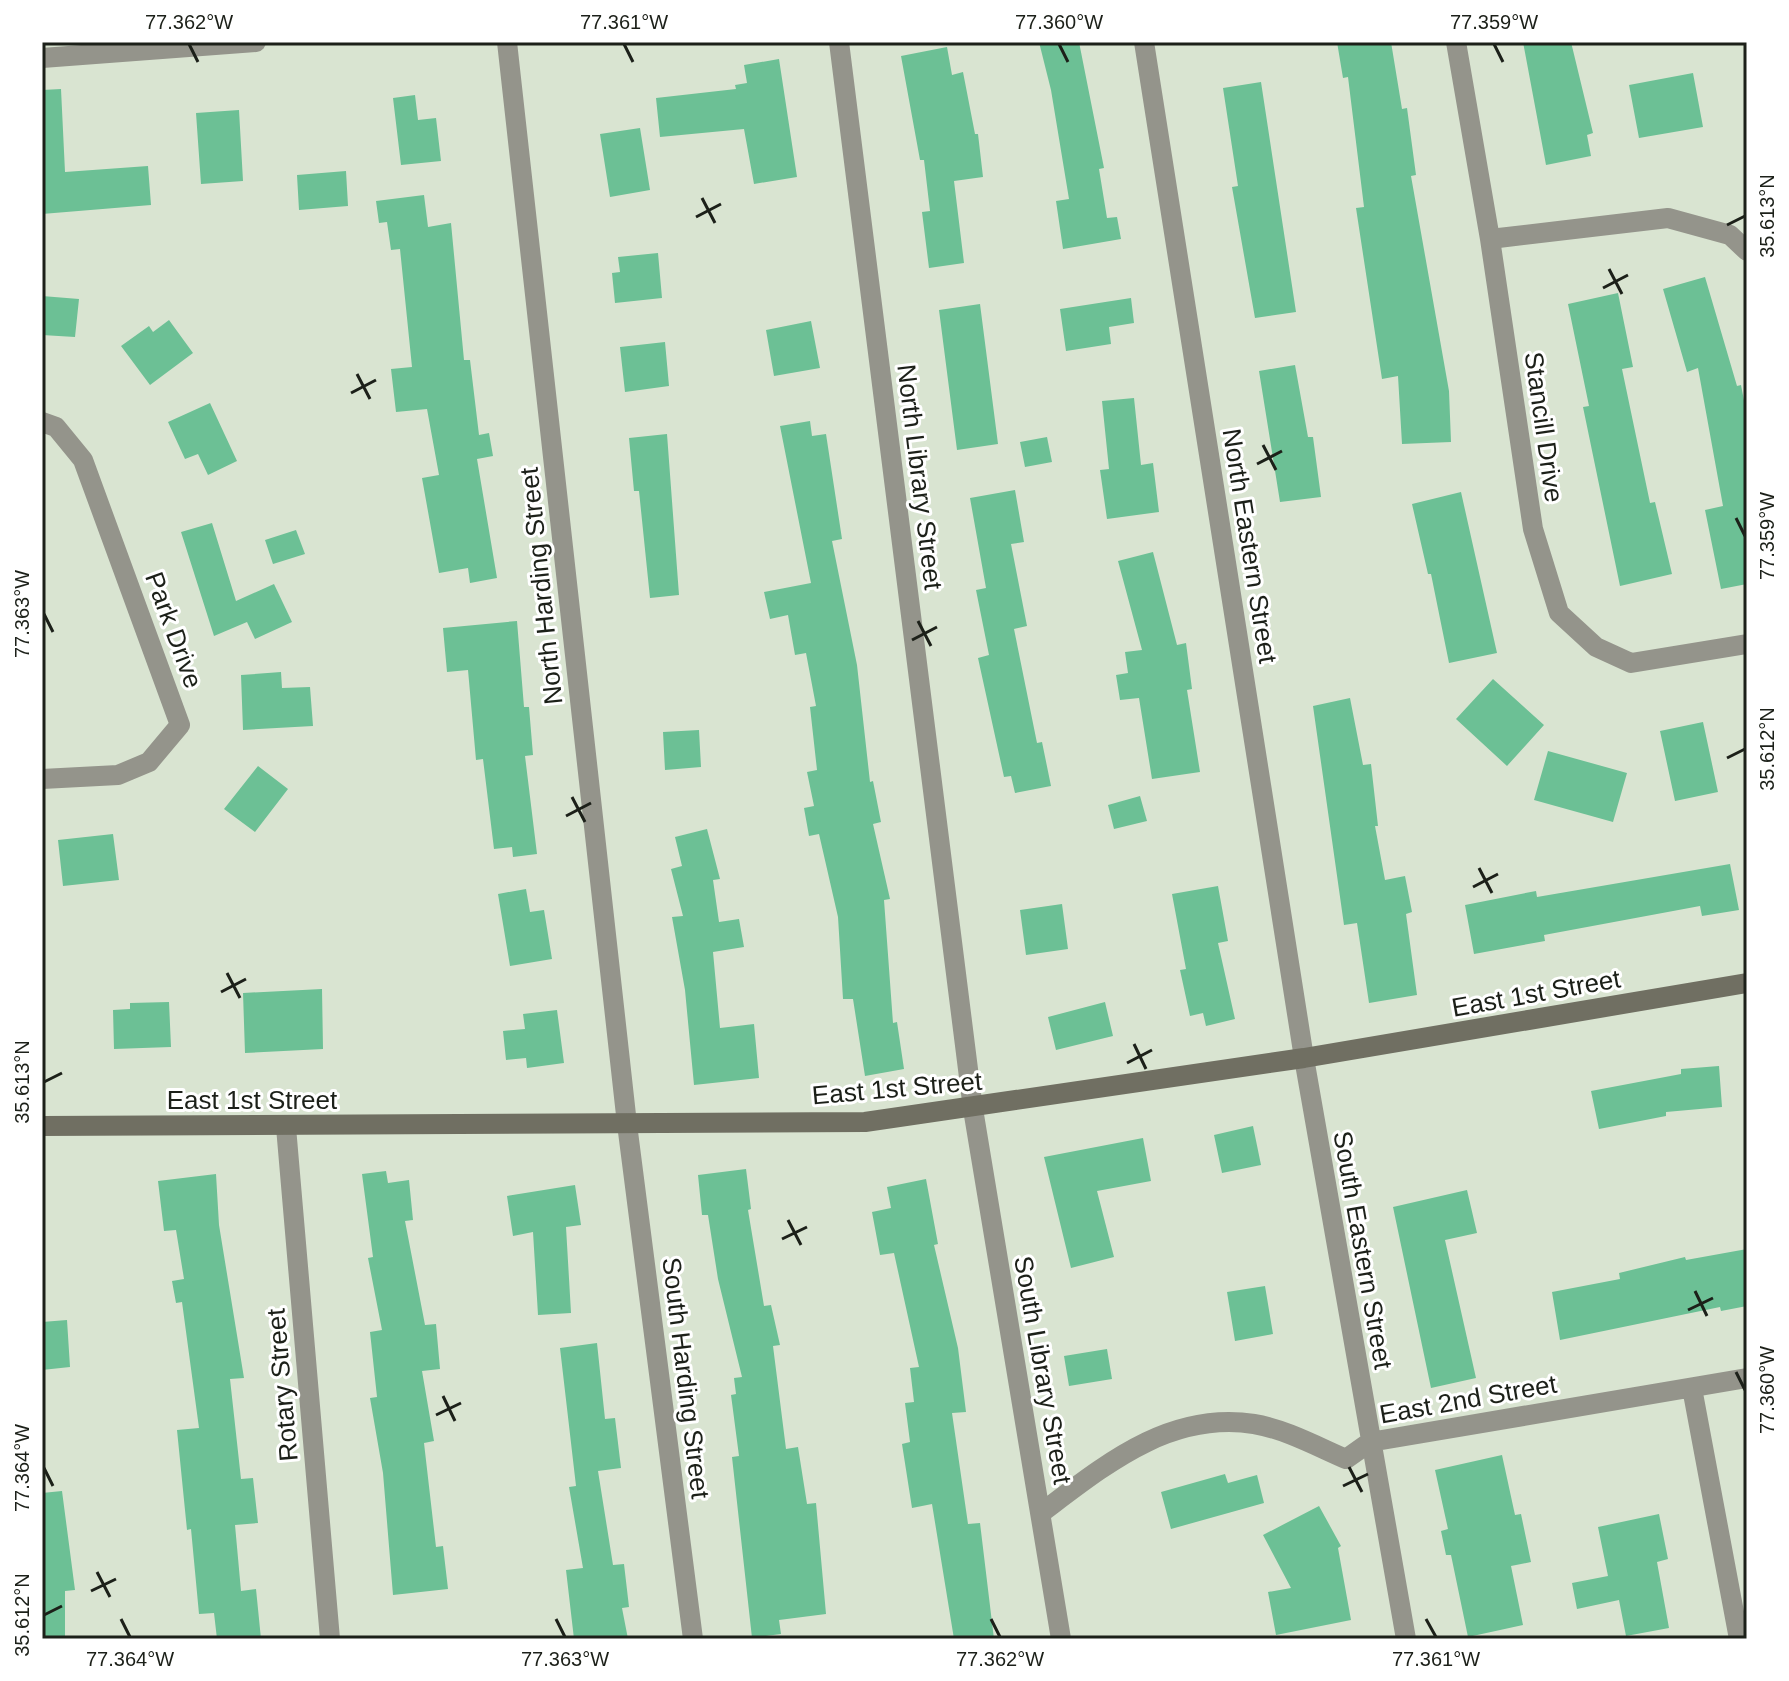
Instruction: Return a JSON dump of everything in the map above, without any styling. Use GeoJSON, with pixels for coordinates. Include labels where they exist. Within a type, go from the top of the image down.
{"type":"FeatureCollection","features":[{"type":"Feature","properties":{"kind":"street"},"geometry":{"type":"LineString","coordinates":[[42,58],[256,42]]}},
{"type":"Feature","properties":{"kind":"street","name":"North Harding Street"},"geometry":{"type":"LineString","coordinates":[[507,42],[627,1124]]}},
{"type":"Feature","properties":{"kind":"street","name":"North Library Street"},"geometry":{"type":"LineString","coordinates":[[839,42],[973,1109]]}},
{"type":"Feature","properties":{"kind":"street","name":"North Eastern Street"},"geometry":{"type":"LineString","coordinates":[[1144,42],[1304,1058]]}},
{"type":"Feature","properties":{"kind":"street","name":"Stancill Drive"},"geometry":{"type":"LineString","coordinates":[[1456,42],[1490,239],[1533,529],[1559,613],[1596,647],[1631,663],[1747,644]]}},
{"type":"Feature","properties":{"kind":"street"},"geometry":{"type":"LineString","coordinates":[[1490,239],[1668,218],[1730,235],[1747,251]]}},
{"type":"Feature","properties":{"kind":"street","name":"Park Drive"},"geometry":{"type":"LineString","coordinates":[[42,422],[56,427],[83,460],[180,725],[149,762],[118,775],[42,779]]}},
{"type":"Feature","properties":{"kind":"street","name":"East 1st Street"},"geometry":{"type":"LineString","coordinates":[[42,1126],[865,1122],[973,1109],[1304,1058],[1747,983]]}},
{"type":"Feature","properties":{"kind":"street","name":"South Eastern Street"},"geometry":{"type":"LineString","coordinates":[[1304,1058],[1406,1639]]}},
{"type":"Feature","properties":{"kind":"street","name":"South Library Street"},"geometry":{"type":"LineString","coordinates":[[973,1109],[1061,1639]]}},
{"type":"Feature","properties":{"kind":"street","name":"South Harding Street"},"geometry":{"type":"LineString","coordinates":[[627,1124],[693,1639]]}},
{"type":"Feature","properties":{"kind":"street","name":"Rotary Street"},"geometry":{"type":"LineString","coordinates":[[286,1127],[330,1639]]}},
{"type":"Feature","properties":{"kind":"street","name":"East 2nd Street"},"geometry":{"type":"LineString","coordinates":[[1041,1513],[1122,1452],[1188,1425],[1222,1421],[1258,1425],[1346,1459],[1370,1442],[1747,1378]]}},
{"type":"Feature","properties":{"kind":"street"},"geometry":{"type":"LineString","coordinates":[[1692,1388],[1739,1639]]}},
{"type":"Feature","properties":{"kind":"building"},"geometry":{"type":"Polygon","coordinates":[[[1039,42],[1079,42],[1104,168],[1099,169],[1107,218],[1117,217],[1121,239],[1063,249],[1056,201],[1069,199],[1051,90],[1039,42]]]}},
{"type":"Feature","properties":{"kind":"building"},"geometry":{"type":"Polygon","coordinates":[[[1337,42],[1391,42],[1402,109],[1407,108],[1416,175],[1411,176],[1449,391],[1451,442],[1402,444],[1398,376],[1382,379],[1356,208],[1364,207],[1348,77],[1343,78],[1337,42]]]}},
{"type":"Feature","properties":{"kind":"building"},"geometry":{"type":"Polygon","coordinates":[[[1523,42],[1571,42],[1593,133],[1587,135],[1591,156],[1546,165],[1523,42]]]}},
{"type":"Feature","properties":{"kind":"building"},"geometry":{"type":"Polygon","coordinates":[[[947,47],[952,75],[963,72],[975,134],[978,134],[983,177],[954,181],[964,263],[929,268],[922,212],[930,211],[924,160],[920,160],[901,56],[947,47]]]}},
{"type":"Feature","properties":{"kind":"building"},"geometry":{"type":"Polygon","coordinates":[[[779,59],[797,177],[754,184],[744,129],[660,137],[656,98],[736,89],[735,85],[747,83],[744,65],[779,59]]]}},
{"type":"Feature","properties":{"kind":"building"},"geometry":{"type":"Polygon","coordinates":[[[1693,73],[1703,127],[1639,138],[1629,85],[1693,73]]]}},
{"type":"Feature","properties":{"kind":"building"},"geometry":{"type":"Polygon","coordinates":[[[1261,82],[1296,312],[1255,318],[1232,187],[1238,186],[1223,88],[1261,82]]]}},
{"type":"Feature","properties":{"kind":"building"},"geometry":{"type":"Polygon","coordinates":[[[61,89],[65,172],[148,166],[151,205],[42,214],[42,90],[61,89]]]}},
{"type":"Feature","properties":{"kind":"building"},"geometry":{"type":"Polygon","coordinates":[[[415,95],[418,120],[436,118],[441,161],[401,165],[393,98],[415,95]]]}},
{"type":"Feature","properties":{"kind":"building"},"geometry":{"type":"Polygon","coordinates":[[[239,110],[243,181],[201,184],[196,113],[239,110]]]}},
{"type":"Feature","properties":{"kind":"building"},"geometry":{"type":"Polygon","coordinates":[[[640,128],[650,190],[610,197],[600,134],[640,128]]]}},
{"type":"Feature","properties":{"kind":"building"},"geometry":{"type":"Polygon","coordinates":[[[346,171],[348,206],[299,210],[297,175],[346,171]]]}},
{"type":"Feature","properties":{"kind":"building"},"geometry":{"type":"Polygon","coordinates":[[[424,195],[428,227],[451,223],[464,360],[470,360],[479,435],[489,433],[493,456],[477,459],[497,578],[470,583],[468,568],[439,573],[422,478],[439,475],[427,409],[396,412],[391,369],[412,367],[400,249],[391,250],[387,222],[379,223],[376,201],[424,195]]]}},
{"type":"Feature","properties":{"kind":"building"},"geometry":{"type":"Polygon","coordinates":[[[658,253],[662,298],[615,303],[612,273],[620,272],[618,257],[658,253]]]}},
{"type":"Feature","properties":{"kind":"building"},"geometry":{"type":"Polygon","coordinates":[[[1705,277],[1737,386],[1741,385],[1747,416],[1747,584],[1721,589],[1705,510],[1723,506],[1698,368],[1687,372],[1663,289],[1705,277]]]}},
{"type":"Feature","properties":{"kind":"building"},"geometry":{"type":"Polygon","coordinates":[[[1618,293],[1633,367],[1622,369],[1650,503],[1655,502],[1672,574],[1620,586],[1583,407],[1589,406],[1568,304],[1618,293]]]}},
{"type":"Feature","properties":{"kind":"building"},"geometry":{"type":"Polygon","coordinates":[[[42,296],[79,299],[75,337],[42,335],[42,296]]]}},
{"type":"Feature","properties":{"kind":"building"},"geometry":{"type":"Polygon","coordinates":[[[1131,298],[1134,323],[1109,327],[1111,344],[1066,351],[1060,309],[1131,298]]]}},
{"type":"Feature","properties":{"kind":"building"},"geometry":{"type":"Polygon","coordinates":[[[980,304],[998,444],[957,450],[939,310],[980,304]]]}},
{"type":"Feature","properties":{"kind":"building"},"geometry":{"type":"Polygon","coordinates":[[[169,320],[193,353],[150,385],[121,346],[149,326],[153,332],[169,320]]]}},
{"type":"Feature","properties":{"kind":"building"},"geometry":{"type":"Polygon","coordinates":[[[811,321],[820,368],[774,376],[766,330],[811,321]]]}},
{"type":"Feature","properties":{"kind":"building"},"geometry":{"type":"Polygon","coordinates":[[[665,342],[669,386],[625,392],[620,347],[665,342]]]}},
{"type":"Feature","properties":{"kind":"building"},"geometry":{"type":"Polygon","coordinates":[[[1295,365],[1308,437],[1313,437],[1321,497],[1280,502],[1259,371],[1295,365]]]}},
{"type":"Feature","properties":{"kind":"building"},"geometry":{"type":"Polygon","coordinates":[[[1134,398],[1141,465],[1153,463],[1159,512],[1107,519],[1100,470],[1109,469],[1102,401],[1134,398]]]}},
{"type":"Feature","properties":{"kind":"building"},"geometry":{"type":"Polygon","coordinates":[[[210,403],[237,461],[208,475],[198,454],[185,459],[168,422],[210,403]]]}},
{"type":"Feature","properties":{"kind":"building"},"geometry":{"type":"Polygon","coordinates":[[[810,421],[812,436],[826,434],[842,539],[832,541],[857,665],[870,782],[873,781],[881,822],[873,824],[890,899],[884,900],[893,1023],[897,1022],[904,1069],[865,1076],[853,999],[843,999],[838,917],[819,834],[809,836],[804,808],[814,806],[807,772],[817,770],[810,707],[816,706],[806,653],[795,655],[788,615],[770,619],[764,592],[811,583],[780,426],[810,421]]]}},
{"type":"Feature","properties":{"kind":"building"},"geometry":{"type":"Polygon","coordinates":[[[667,434],[679,595],[650,598],[639,491],[634,491],[629,438],[667,434]]]}},
{"type":"Feature","properties":{"kind":"building"},"geometry":{"type":"Polygon","coordinates":[[[1047,437],[1052,462],[1025,467],[1020,442],[1047,437]]]}},
{"type":"Feature","properties":{"kind":"building"},"geometry":{"type":"Polygon","coordinates":[[[1015,490],[1024,542],[1011,544],[1027,626],[1014,629],[1037,743],[1042,742],[1051,786],[1015,793],[1011,776],[1004,777],[978,658],[989,655],[976,590],[986,588],[970,498],[1015,490]]]}},
{"type":"Feature","properties":{"kind":"building"},"geometry":{"type":"Polygon","coordinates":[[[1461,492],[1497,653],[1449,663],[1431,574],[1428,574],[1412,504],[1461,492]]]}},
{"type":"Feature","properties":{"kind":"building"},"geometry":{"type":"Polygon","coordinates":[[[212,523],[236,601],[274,584],[292,622],[255,639],[247,622],[214,636],[181,532],[212,523]]]}},
{"type":"Feature","properties":{"kind":"building"},"geometry":{"type":"Polygon","coordinates":[[[296,530],[305,554],[273,564],[265,540],[296,530]]]}},
{"type":"Feature","properties":{"kind":"building"},"geometry":{"type":"Polygon","coordinates":[[[1153,552],[1177,645],[1186,643],[1192,689],[1187,690],[1200,772],[1152,779],[1139,698],[1120,700],[1116,675],[1128,673],[1125,652],[1142,650],[1118,561],[1153,552]]]}},
{"type":"Feature","properties":{"kind":"building"},"geometry":{"type":"Polygon","coordinates":[[[517,621],[524,707],[529,707],[533,755],[525,756],[537,854],[513,857],[512,847],[494,849],[483,759],[476,760],[468,670],[447,672],[443,628],[517,621]]]}},
{"type":"Feature","properties":{"kind":"building"},"geometry":{"type":"Polygon","coordinates":[[[281,672],[282,688],[310,687],[313,726],[243,730],[241,675],[281,672]]]}},
{"type":"Feature","properties":{"kind":"building"},"geometry":{"type":"Polygon","coordinates":[[[1493,679],[1544,725],[1507,766],[1456,719],[1493,679]]]}},
{"type":"Feature","properties":{"kind":"building"},"geometry":{"type":"Polygon","coordinates":[[[1350,698],[1363,765],[1371,764],[1378,826],[1375,826],[1385,880],[1405,876],[1412,912],[1406,914],[1417,995],[1369,1003],[1357,923],[1344,925],[1313,706],[1350,698]]]}},
{"type":"Feature","properties":{"kind":"building"},"geometry":{"type":"Polygon","coordinates":[[[1703,722],[1718,792],[1675,801],[1660,731],[1703,722]]]}},
{"type":"Feature","properties":{"kind":"building"},"geometry":{"type":"Polygon","coordinates":[[[699,730],[701,767],[665,770],[663,732],[699,730]]]}},
{"type":"Feature","properties":{"kind":"building"},"geometry":{"type":"Polygon","coordinates":[[[1548,751],[1627,773],[1613,822],[1534,800],[1548,751]]]}},
{"type":"Feature","properties":{"kind":"building"},"geometry":{"type":"Polygon","coordinates":[[[258,766],[288,789],[255,832],[224,809],[258,766]]]}},
{"type":"Feature","properties":{"kind":"building"},"geometry":{"type":"Polygon","coordinates":[[[1140,796],[1147,821],[1114,829],[1108,805],[1140,796]]]}},
{"type":"Feature","properties":{"kind":"building"},"geometry":{"type":"Polygon","coordinates":[[[707,829],[720,879],[713,880],[719,922],[739,919],[744,947],[713,952],[720,1028],[754,1024],[759,1078],[694,1085],[685,990],[672,917],[683,916],[671,869],[682,866],[675,837],[707,829]]]}},
{"type":"Feature","properties":{"kind":"building"},"geometry":{"type":"Polygon","coordinates":[[[113,834],[119,880],[63,886],[58,840],[113,834]]]}},
{"type":"Feature","properties":{"kind":"building"},"geometry":{"type":"Polygon","coordinates":[[[1730,864],[1739,910],[1702,916],[1700,906],[1544,935],[1545,941],[1474,954],[1465,905],[1536,891],[1537,897],[1730,864]]]}},
{"type":"Feature","properties":{"kind":"building"},"geometry":{"type":"Polygon","coordinates":[[[1218,886],[1228,941],[1218,943],[1235,1019],[1206,1026],[1203,1013],[1190,1016],[1180,970],[1186,969],[1172,894],[1218,886]]]}},
{"type":"Feature","properties":{"kind":"building"},"geometry":{"type":"Polygon","coordinates":[[[526,889],[530,912],[544,910],[552,959],[510,966],[498,894],[526,889]]]}},
{"type":"Feature","properties":{"kind":"building"},"geometry":{"type":"Polygon","coordinates":[[[1062,904],[1068,949],[1026,955],[1020,910],[1062,904]]]}},
{"type":"Feature","properties":{"kind":"building"},"geometry":{"type":"Polygon","coordinates":[[[322,989],[323,1049],[245,1053],[243,993],[322,989]]]}},
{"type":"Feature","properties":{"kind":"building"},"geometry":{"type":"Polygon","coordinates":[[[169,1002],[171,1047],[114,1049],[113,1010],[130,1009],[130,1003],[169,1002]]]}},
{"type":"Feature","properties":{"kind":"building"},"geometry":{"type":"Polygon","coordinates":[[[1105,1002],[1113,1036],[1056,1050],[1048,1017],[1105,1002]]]}},
{"type":"Feature","properties":{"kind":"building"},"geometry":{"type":"Polygon","coordinates":[[[557,1010],[564,1063],[527,1068],[526,1058],[506,1060],[503,1031],[525,1029],[523,1014],[557,1010]]]}},
{"type":"Feature","properties":{"kind":"building"},"geometry":{"type":"Polygon","coordinates":[[[1719,1066],[1722,1107],[1666,1112],[1666,1116],[1599,1129],[1591,1091],[1681,1074],[1681,1069],[1719,1066]]]}},
{"type":"Feature","properties":{"kind":"building"},"geometry":{"type":"Polygon","coordinates":[[[1253,1126],[1261,1165],[1222,1173],[1214,1135],[1253,1126]]]}},
{"type":"Feature","properties":{"kind":"building"},"geometry":{"type":"Polygon","coordinates":[[[1143,1138],[1151,1181],[1097,1191],[1114,1257],[1071,1268],[1044,1157],[1143,1138]]]}},
{"type":"Feature","properties":{"kind":"building"},"geometry":{"type":"Polygon","coordinates":[[[746,1169],[751,1209],[748,1210],[764,1306],[771,1305],[780,1345],[773,1346],[786,1449],[798,1447],[807,1504],[816,1503],[826,1614],[779,1620],[781,1634],[752,1638],[732,1457],[739,1456],[731,1395],[736,1394],[734,1378],[742,1377],[718,1279],[708,1215],[702,1215],[698,1175],[746,1169]]]}},
{"type":"Feature","properties":{"kind":"building"},"geometry":{"type":"Polygon","coordinates":[[[386,1171],[388,1183],[409,1180],[413,1220],[405,1221],[425,1325],[436,1324],[440,1369],[422,1371],[434,1441],[424,1443],[436,1547],[443,1546],[448,1589],[393,1595],[383,1473],[370,1398],[377,1397],[370,1332],[382,1330],[368,1258],[373,1257],[362,1174],[386,1171]]]}},
{"type":"Feature","properties":{"kind":"building"},"geometry":{"type":"Polygon","coordinates":[[[216,1174],[219,1225],[244,1378],[230,1379],[241,1479],[253,1478],[258,1523],[235,1525],[241,1591],[256,1589],[261,1639],[217,1639],[214,1613],[199,1614],[177,1430],[199,1428],[182,1302],[176,1303],[172,1281],[184,1279],[176,1230],[164,1231],[158,1181],[216,1174]]]}},
{"type":"Feature","properties":{"kind":"building"},"geometry":{"type":"Polygon","coordinates":[[[926,1179],[938,1244],[934,1245],[958,1348],[966,1412],[952,1413],[968,1524],[980,1523],[994,1639],[954,1639],[932,1504],[912,1508],[902,1444],[910,1442],[905,1403],[914,1402],[910,1368],[919,1367],[894,1253],[880,1255],[872,1212],[891,1208],[887,1187],[926,1179]]]}},
{"type":"Feature","properties":{"kind":"building"},"geometry":{"type":"Polygon","coordinates":[[[575,1185],[581,1225],[566,1227],[571,1313],[538,1315],[533,1232],[513,1236],[507,1196],[575,1185]]]}},
{"type":"Feature","properties":{"kind":"building"},"geometry":{"type":"Polygon","coordinates":[[[1467,1190],[1477,1233],[1445,1240],[1476,1378],[1431,1388],[1393,1207],[1467,1190]]]}},
{"type":"Feature","properties":{"kind":"building"},"geometry":{"type":"Polygon","coordinates":[[[1747,1249],[1747,1306],[1721,1311],[1720,1307],[1560,1340],[1552,1292],[1620,1279],[1619,1273],[1685,1257],[1686,1260],[1747,1249]]]}},
{"type":"Feature","properties":{"kind":"building"},"geometry":{"type":"Polygon","coordinates":[[[1265,1286],[1273,1334],[1235,1341],[1227,1292],[1265,1286]]]}},
{"type":"Feature","properties":{"kind":"building"},"geometry":{"type":"Polygon","coordinates":[[[67,1320],[70,1367],[42,1370],[42,1322],[67,1320]]]}},
{"type":"Feature","properties":{"kind":"building"},"geometry":{"type":"Polygon","coordinates":[[[597,1343],[605,1419],[615,1418],[621,1468],[598,1471],[613,1565],[624,1564],[629,1607],[622,1608],[628,1639],[574,1639],[566,1570],[583,1568],[569,1487],[576,1486],[560,1348],[597,1343]]]}},
{"type":"Feature","properties":{"kind":"building"},"geometry":{"type":"Polygon","coordinates":[[[1107,1349],[1112,1379],[1069,1386],[1064,1356],[1107,1349]]]}},
{"type":"Feature","properties":{"kind":"building"},"geometry":{"type":"Polygon","coordinates":[[[1502,1455],[1515,1515],[1521,1514],[1531,1562],[1511,1566],[1523,1625],[1468,1637],[1451,1555],[1446,1555],[1441,1531],[1448,1529],[1435,1470],[1502,1455]]]}},
{"type":"Feature","properties":{"kind":"building"},"geometry":{"type":"Polygon","coordinates":[[[1225,1474],[1228,1483],[1257,1475],[1264,1503],[1171,1529],[1161,1492],[1225,1474]]]}},
{"type":"Feature","properties":{"kind":"building"},"geometry":{"type":"Polygon","coordinates":[[[62,1491],[75,1590],[65,1591],[65,1639],[42,1639],[42,1493],[62,1491]]]}},
{"type":"Feature","properties":{"kind":"building"},"geometry":{"type":"Polygon","coordinates":[[[1319,1506],[1341,1546],[1338,1548],[1351,1620],[1276,1635],[1268,1592],[1291,1588],[1263,1535],[1319,1506]]]}},
{"type":"Feature","properties":{"kind":"building"},"geometry":{"type":"Polygon","coordinates":[[[1659,1514],[1668,1559],[1657,1562],[1669,1628],[1626,1636],[1619,1600],[1577,1609],[1572,1583],[1608,1576],[1598,1527],[1659,1514]]]}}]}
